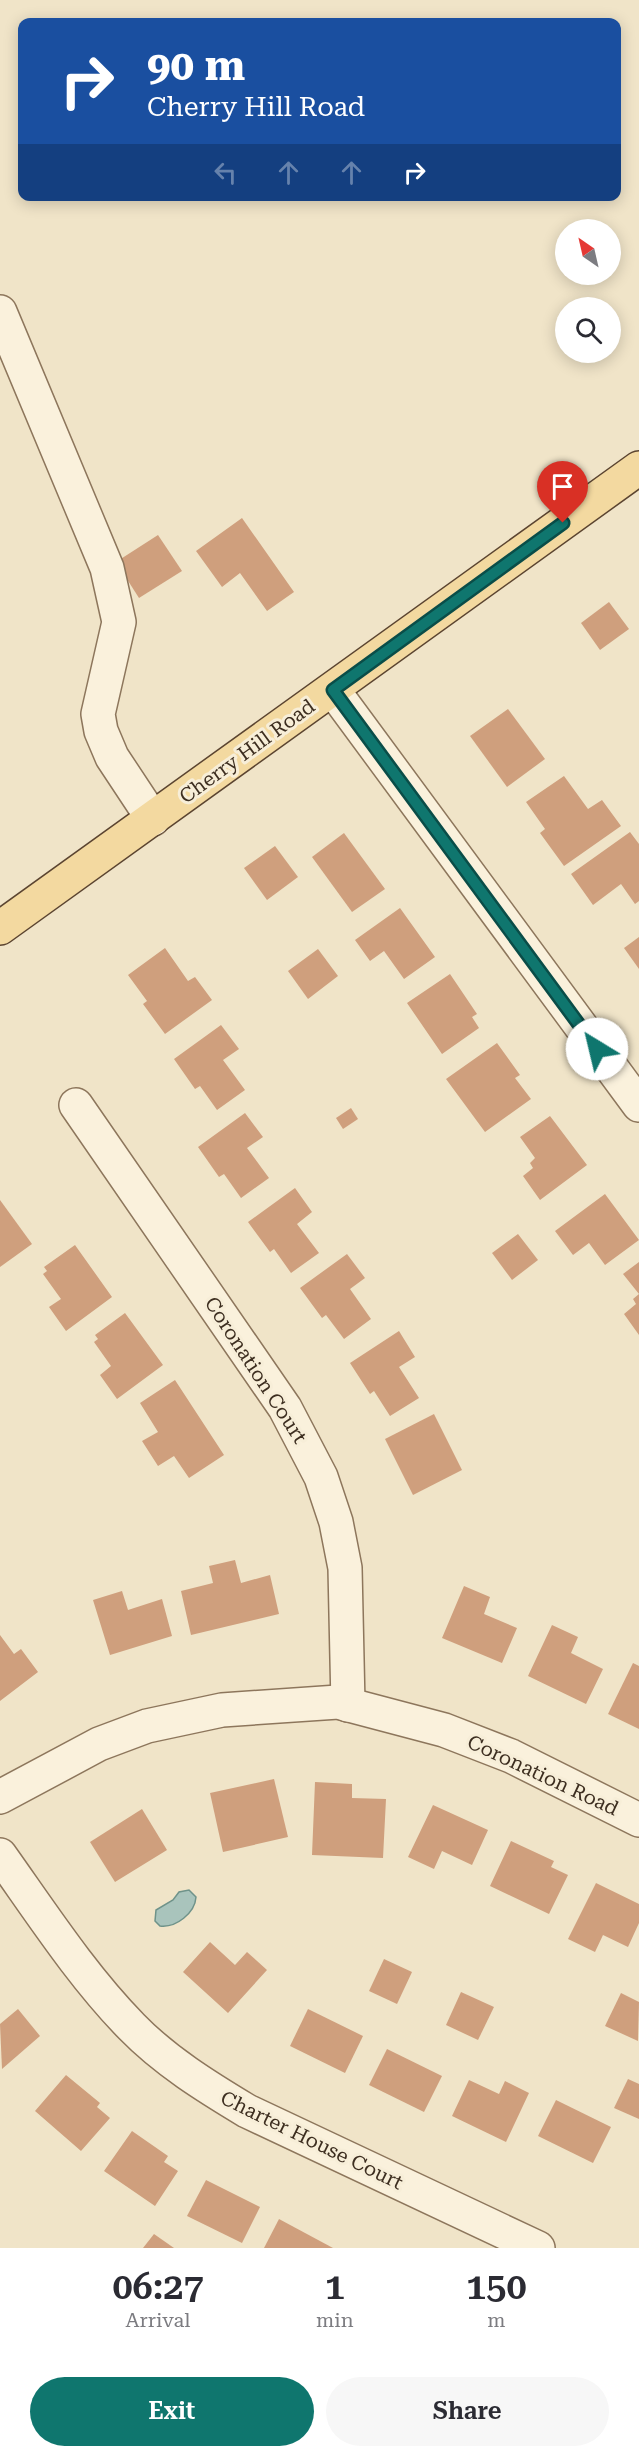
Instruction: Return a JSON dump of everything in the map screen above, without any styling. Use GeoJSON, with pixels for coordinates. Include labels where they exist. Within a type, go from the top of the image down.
{"type":"FeatureCollection","features":[{"type":"Feature","properties":{"kind":"main road","name":"Cherry Hill Road"},"geometry":{"type":"LineString","coordinates":[[0,928],[639,468]]}},
{"type":"Feature","properties":{"kind":"street"},"geometry":{"type":"LineString","coordinates":[[0,312],[107,568],[119,622],[98,714],[101,731],[112,757],[153,819]]}},
{"type":"Feature","properties":{"kind":"street"},"geometry":{"type":"LineString","coordinates":[[333,690],[639,1105]]}},
{"type":"Feature","properties":{"kind":"street","name":"Coronation Court"},"geometry":{"type":"LineString","coordinates":[[76,1105],[285,1408],[321,1477],[336,1522],[345,1568],[348,1705]]}},
{"type":"Feature","properties":{"kind":"street","name":"Coronation Road"},"geometry":{"type":"LineString","coordinates":[[0,1797],[99,1744],[156,1724],[222,1710],[310,1702],[338,1702],[444,1730],[511,1756],[639,1820]]}},
{"type":"Feature","properties":{"kind":"street","name":"Charter House Court"},"geometry":{"type":"LineString","coordinates":[[0,1856],[78,1963],[118,2012],[150,2042],[211,2089],[247,2111],[537,2248]]}},
{"type":"Feature","properties":{"kind":"water"},"geometry":{"type":"Polygon","coordinates":[[[189,1890],[196,1897],[188,1914],[172,1925],[160,1926],[155,1921],[156,1910],[173,1900],[179,1892],[189,1890]]]}},
{"type":"Feature","properties":{"kind":"building"},"geometry":{"type":"Polygon","coordinates":[[[242,518],[294,592],[267,611],[240,573],[222,587],[196,551],[242,518]]]}},
{"type":"Feature","properties":{"kind":"building"},"geometry":{"type":"Polygon","coordinates":[[[158,535],[182,571],[139,598],[116,562],[158,535]]]}},
{"type":"Feature","properties":{"kind":"building"},"geometry":{"type":"Polygon","coordinates":[[[609,602],[629,629],[600,650],[581,623],[609,602]]]}},
{"type":"Feature","properties":{"kind":"building"},"geometry":{"type":"Polygon","coordinates":[[[508,709],[545,759],[507,787],[470,736],[508,709]]]}},
{"type":"Feature","properties":{"kind":"building"},"geometry":{"type":"Polygon","coordinates":[[[564,776],[588,809],[602,800],[621,826],[564,866],[540,833],[545,829],[526,802],[564,776]]]}},
{"type":"Feature","properties":{"kind":"building"},"geometry":{"type":"Polygon","coordinates":[[[630,832],[639,844],[639,901],[635,904],[621,884],[593,905],[571,874],[630,832]]]}},
{"type":"Feature","properties":{"kind":"building"},"geometry":{"type":"Polygon","coordinates":[[[344,833],[385,889],[352,912],[312,857],[344,833]]]}},
{"type":"Feature","properties":{"kind":"building"},"geometry":{"type":"Polygon","coordinates":[[[275,846],[298,877],[267,900],[244,868],[275,846]]]}},
{"type":"Feature","properties":{"kind":"building"},"geometry":{"type":"Polygon","coordinates":[[[400,908],[435,957],[404,979],[384,951],[370,961],[355,940],[400,908]]]}},
{"type":"Feature","properties":{"kind":"building"},"geometry":{"type":"Polygon","coordinates":[[[639,937],[639,969],[624,948],[639,937]]]}},
{"type":"Feature","properties":{"kind":"building"},"geometry":{"type":"Polygon","coordinates":[[[165,948],[188,981],[195,977],[212,1000],[165,1034],[143,1004],[147,1001],[128,975],[165,948]]]}},
{"type":"Feature","properties":{"kind":"building"},"geometry":{"type":"Polygon","coordinates":[[[318,949],[338,976],[308,999],[288,971],[318,949]]]}},
{"type":"Feature","properties":{"kind":"building"},"geometry":{"type":"Polygon","coordinates":[[[450,974],[477,1014],[472,1017],[479,1028],[442,1054],[407,1003],[450,974]]]}},
{"type":"Feature","properties":{"kind":"building"},"geometry":{"type":"Polygon","coordinates":[[[221,1025],[239,1049],[223,1060],[245,1090],[217,1110],[200,1086],[195,1089],[174,1059],[221,1025]]]}},
{"type":"Feature","properties":{"kind":"building"},"geometry":{"type":"Polygon","coordinates":[[[497,1043],[520,1075],[515,1078],[531,1099],[485,1132],[446,1079],[497,1043]]]}},
{"type":"Feature","properties":{"kind":"building"},"geometry":{"type":"Polygon","coordinates":[[[351,1108],[358,1119],[343,1129],[336,1118],[351,1108]]]}},
{"type":"Feature","properties":{"kind":"building"},"geometry":{"type":"Polygon","coordinates":[[[245,1113],[263,1137],[247,1148],[269,1178],[241,1198],[224,1174],[219,1177],[198,1147],[245,1113]]]}},
{"type":"Feature","properties":{"kind":"building"},"geometry":{"type":"Polygon","coordinates":[[[550,1116],[587,1165],[540,1200],[523,1176],[533,1168],[530,1163],[535,1158],[520,1137],[550,1116]]]}},
{"type":"Feature","properties":{"kind":"building"},"geometry":{"type":"Polygon","coordinates":[[[295,1188],[312,1212],[297,1224],[319,1253],[291,1273],[274,1249],[270,1252],[248,1222],[295,1188]]]}},
{"type":"Feature","properties":{"kind":"building"},"geometry":{"type":"Polygon","coordinates":[[[605,1194],[639,1240],[605,1265],[589,1243],[573,1255],[555,1231],[605,1194]]]}},
{"type":"Feature","properties":{"kind":"building"},"geometry":{"type":"Polygon","coordinates":[[[0,1200],[32,1244],[0,1267],[0,1200]]]}},
{"type":"Feature","properties":{"kind":"building"},"geometry":{"type":"Polygon","coordinates":[[[518,1234],[538,1260],[512,1280],[492,1253],[518,1234]]]}},
{"type":"Feature","properties":{"kind":"building"},"geometry":{"type":"Polygon","coordinates":[[[75,1245],[112,1297],[66,1331],[49,1307],[61,1299],[43,1274],[47,1271],[44,1267],[75,1245]]]}},
{"type":"Feature","properties":{"kind":"building"},"geometry":{"type":"Polygon","coordinates":[[[347,1254],[365,1278],[350,1289],[371,1319],[344,1339],[326,1315],[322,1318],[300,1288],[347,1254]]]}},
{"type":"Feature","properties":{"kind":"building"},"geometry":{"type":"Polygon","coordinates":[[[639,1262],[639,1294],[623,1274],[639,1262]]]}},
{"type":"Feature","properties":{"kind":"building"},"geometry":{"type":"Polygon","coordinates":[[[639,1294],[639,1335],[624,1314],[636,1304],[633,1299],[639,1294]]]}},
{"type":"Feature","properties":{"kind":"building"},"geometry":{"type":"Polygon","coordinates":[[[125,1313],[163,1365],[117,1399],[100,1375],[111,1366],[94,1342],[98,1339],[95,1335],[125,1313]]]}},
{"type":"Feature","properties":{"kind":"building"},"geometry":{"type":"Polygon","coordinates":[[[399,1331],[415,1357],[399,1367],[419,1398],[390,1416],[374,1391],[370,1394],[350,1363],[399,1331]]]}},
{"type":"Feature","properties":{"kind":"building"},"geometry":{"type":"Polygon","coordinates":[[[175,1380],[224,1455],[189,1478],[174,1456],[158,1466],[142,1441],[158,1432],[140,1403],[175,1380]]]}},
{"type":"Feature","properties":{"kind":"building"},"geometry":{"type":"Polygon","coordinates":[[[434,1414],[462,1470],[413,1495],[385,1439],[434,1414]]]}},
{"type":"Feature","properties":{"kind":"building"},"geometry":{"type":"Polygon","coordinates":[[[235,1560],[241,1583],[270,1575],[279,1614],[191,1635],[181,1591],[213,1583],[209,1566],[235,1560]]]}},
{"type":"Feature","properties":{"kind":"building"},"geometry":{"type":"Polygon","coordinates":[[[464,1586],[490,1597],[484,1614],[517,1628],[502,1663],[442,1638],[464,1586]]]}},
{"type":"Feature","properties":{"kind":"building"},"geometry":{"type":"Polygon","coordinates":[[[122,1591],[128,1610],[162,1599],[172,1636],[110,1655],[93,1600],[122,1591]]]}},
{"type":"Feature","properties":{"kind":"building"},"geometry":{"type":"Polygon","coordinates":[[[552,1625],[578,1637],[571,1653],[603,1669],[586,1704],[528,1676],[552,1625]]]}},
{"type":"Feature","properties":{"kind":"building"},"geometry":{"type":"Polygon","coordinates":[[[0,1635],[14,1654],[21,1649],[38,1672],[0,1701],[0,1635]]]}},
{"type":"Feature","properties":{"kind":"building"},"geometry":{"type":"Polygon","coordinates":[[[633,1663],[639,1666],[639,1729],[608,1714],[633,1663]]]}},
{"type":"Feature","properties":{"kind":"building"},"geometry":{"type":"Polygon","coordinates":[[[274,1779],[288,1837],[223,1852],[210,1793],[274,1779]]]}},
{"type":"Feature","properties":{"kind":"building"},"geometry":{"type":"Polygon","coordinates":[[[315,1782],[352,1784],[352,1798],[386,1799],[383,1858],[312,1855],[315,1782]]]}},
{"type":"Feature","properties":{"kind":"building"},"geometry":{"type":"Polygon","coordinates":[[[433,1805],[488,1830],[472,1865],[442,1851],[434,1869],[408,1857],[433,1805]]]}},
{"type":"Feature","properties":{"kind":"building"},"geometry":{"type":"Polygon","coordinates":[[[142,1809],[167,1850],[115,1882],[90,1842],[142,1809]]]}},
{"type":"Feature","properties":{"kind":"building"},"geometry":{"type":"Polygon","coordinates":[[[511,1841],[554,1861],[551,1867],[568,1875],[549,1914],[490,1886],[511,1841]]]}},
{"type":"Feature","properties":{"kind":"building"},"geometry":{"type":"Polygon","coordinates":[[[596,1883],[639,1904],[639,1923],[628,1947],[603,1935],[595,1952],[568,1939],[596,1883]]]}},
{"type":"Feature","properties":{"kind":"building"},"geometry":{"type":"Polygon","coordinates":[[[210,1942],[235,1965],[247,1952],[267,1970],[228,2013],[183,1972],[210,1942]]]}},
{"type":"Feature","properties":{"kind":"building"},"geometry":{"type":"Polygon","coordinates":[[[384,1959],[412,1972],[397,2004],[369,1991],[384,1959]]]}},
{"type":"Feature","properties":{"kind":"building"},"geometry":{"type":"Polygon","coordinates":[[[461,1992],[494,2007],[478,2040],[446,2025],[461,1992]]]}},
{"type":"Feature","properties":{"kind":"building"},"geometry":{"type":"Polygon","coordinates":[[[621,1993],[639,2002],[638,2041],[605,2026],[621,1993]]]}},
{"type":"Feature","properties":{"kind":"building"},"geometry":{"type":"Polygon","coordinates":[[[18,2009],[40,2036],[2,2069],[0,2024],[18,2009]]]}},
{"type":"Feature","properties":{"kind":"building"},"geometry":{"type":"Polygon","coordinates":[[[308,2009],[363,2036],[345,2073],[290,2046],[308,2009]]]}},
{"type":"Feature","properties":{"kind":"building"},"geometry":{"type":"Polygon","coordinates":[[[387,2049],[442,2076],[424,2112],[369,2085],[387,2049]]]}},
{"type":"Feature","properties":{"kind":"building"},"geometry":{"type":"Polygon","coordinates":[[[66,2075],[100,2103],[97,2107],[110,2118],[81,2151],[35,2111],[66,2075]]]}},
{"type":"Feature","properties":{"kind":"building"},"geometry":{"type":"Polygon","coordinates":[[[628,2079],[639,2084],[639,2119],[614,2108],[628,2079]]]}},
{"type":"Feature","properties":{"kind":"building"},"geometry":{"type":"Polygon","coordinates":[[[469,2080],[499,2094],[505,2081],[529,2093],[506,2142],[452,2116],[469,2080]]]}},
{"type":"Feature","properties":{"kind":"building"},"geometry":{"type":"Polygon","coordinates":[[[556,2100],[611,2127],[593,2163],[538,2136],[556,2100]]]}},
{"type":"Feature","properties":{"kind":"building"},"geometry":{"type":"Polygon","coordinates":[[[132,2131],[168,2156],[164,2162],[178,2171],[155,2206],[104,2171],[132,2131]]]}},
{"type":"Feature","properties":{"kind":"building"},"geometry":{"type":"Polygon","coordinates":[[[206,2180],[260,2207],[242,2243],[187,2216],[206,2180]]]}},
{"type":"Feature","properties":{"kind":"building"},"geometry":{"type":"Polygon","coordinates":[[[279,2219],[333,2248],[264,2248],[279,2219]]]}},
{"type":"Feature","properties":{"kind":"building"},"geometry":{"type":"Polygon","coordinates":[[[154,2234],[174,2248],[143,2248],[154,2234]]]}},
{"type":"Feature","properties":{"kind":"route"},"geometry":{"type":"LineString","coordinates":[[563,523],[333,690],[597,1049]]}}]}
